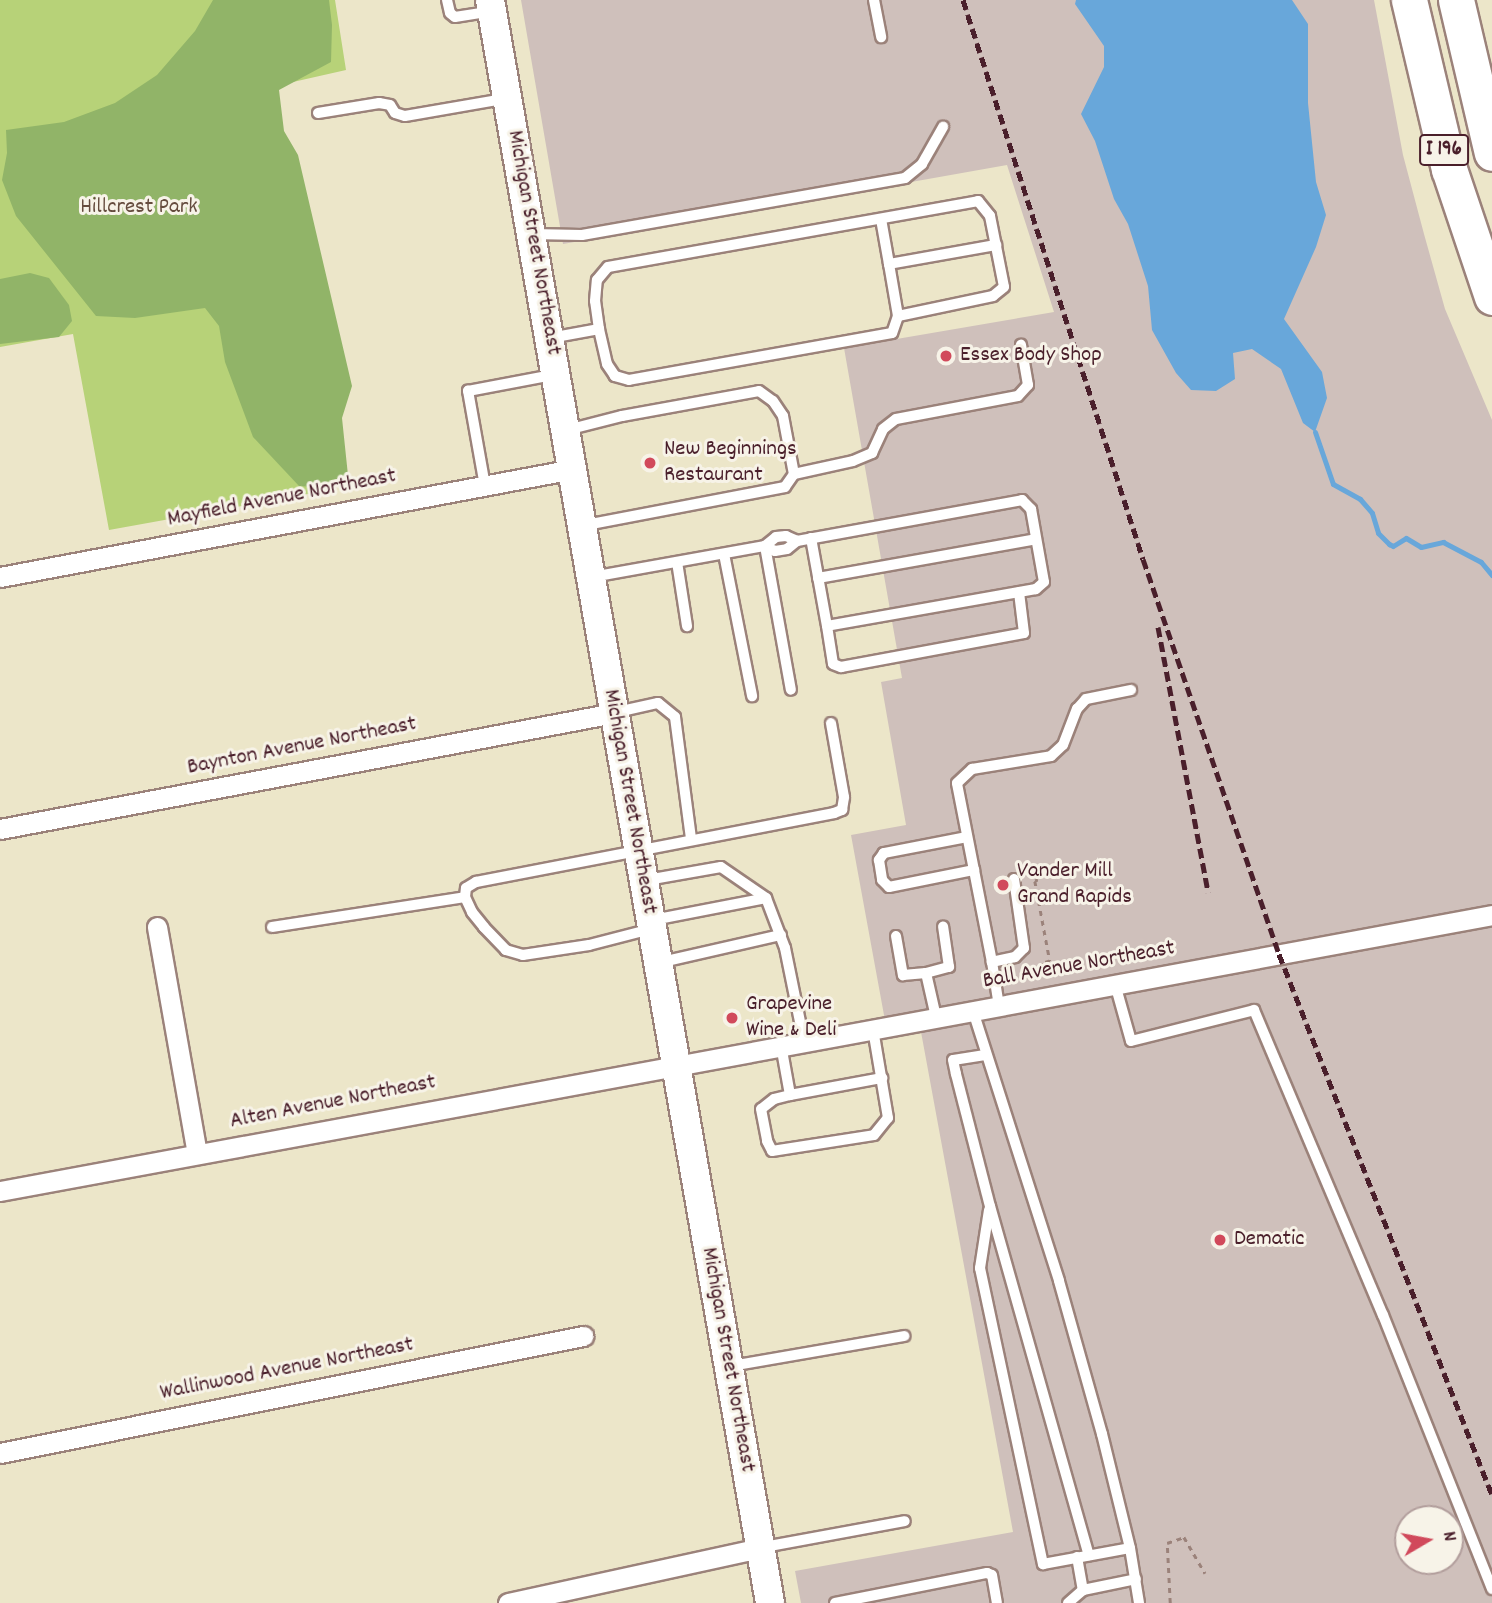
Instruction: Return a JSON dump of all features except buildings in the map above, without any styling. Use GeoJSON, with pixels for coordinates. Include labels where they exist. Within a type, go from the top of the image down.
{"type":"FeatureCollection","features":[{"type":"Feature","properties":{"kind":"highway","name":"I 196"},"geometry":{"type":"LineString","coordinates":[[1409,0],[1446,158],[1492,297]]}},
{"type":"Feature","properties":{"kind":"highway","name":"I 196"},"geometry":{"type":"LineString","coordinates":[[1456,0],[1468,61],[1492,153]]}},
{"type":"Feature","properties":{"kind":"highway"},"geometry":{"type":"LineString","coordinates":[[1464,0],[1468,61]]}},
{"type":"Feature","properties":{"kind":"main road","name":"Michigan Street Northeast"},"geometry":{"type":"LineString","coordinates":[[491,6],[770,1603]]}},
{"type":"Feature","properties":{"kind":"street","name":"Mayfield Avenue Northeast"},"geometry":{"type":"LineString","coordinates":[[0,577],[573,469]]}},
{"type":"Feature","properties":{"kind":"street","name":"Baynton Avenue Northeast"},"geometry":{"type":"LineString","coordinates":[[0,829],[614,713]]}},
{"type":"Feature","properties":{"kind":"street","name":"Ball Avenue Northeast"},"geometry":{"type":"LineString","coordinates":[[675,1065],[1492,915]]}},
{"type":"Feature","properties":{"kind":"street"},"geometry":{"type":"LineString","coordinates":[[157,927],[197,1153]]}},
{"type":"Feature","properties":{"kind":"street","name":"Alten Avenue Northeast"},"geometry":{"type":"LineString","coordinates":[[1,1187],[675,1065]]}},
{"type":"Feature","properties":{"kind":"street","name":"Wallinwood Avenue Northeast"},"geometry":{"type":"LineString","coordinates":[[0,1453],[583,1336]]}},
{"type":"Feature","properties":{"kind":"street"},"geometry":{"type":"LineString","coordinates":[[508,1603],[760,1548]]}},
{"type":"Feature","properties":{"kind":"lane"},"geometry":{"type":"LineString","coordinates":[[446,0],[450,13],[455,17],[491,6]]}},
{"type":"Feature","properties":{"kind":"lane"},"geometry":{"type":"LineString","coordinates":[[874,0],[881,37]]}},
{"type":"Feature","properties":{"kind":"lane"},"geometry":{"type":"LineString","coordinates":[[318,113],[379,103],[390,105],[395,113],[405,116],[507,98]]}},
{"type":"Feature","properties":{"kind":"lane"},"geometry":{"type":"LineString","coordinates":[[532,234],[582,234],[905,178],[922,164],[943,127]]}},
{"type":"Feature","properties":{"kind":"lane"},"geometry":{"type":"LineString","coordinates":[[881,219],[898,316],[892,333],[629,380],[615,376],[607,364],[599,329],[595,301],[597,280],[608,267],[978,201],[990,216],[1004,286],[993,296],[898,316]]}},
{"type":"Feature","properties":{"kind":"lane"},"geometry":{"type":"LineString","coordinates":[[889,264],[996,245]]}},
{"type":"Feature","properties":{"kind":"lane"},"geometry":{"type":"LineString","coordinates":[[550,338],[599,329]]}},
{"type":"Feature","properties":{"kind":"lane"},"geometry":{"type":"LineString","coordinates":[[583,525],[785,487],[794,474],[853,461],[872,453],[883,429],[895,419],[1018,396],[1028,385],[1021,345]]}},
{"type":"Feature","properties":{"kind":"lane"},"geometry":{"type":"LineString","coordinates":[[485,486],[468,391],[557,375]]}},
{"type":"Feature","properties":{"kind":"lane"},"geometry":{"type":"LineString","coordinates":[[566,430],[622,415],[759,391],[773,401],[783,416],[794,474]]}},
{"type":"Feature","properties":{"kind":"lane"},"geometry":{"type":"LineString","coordinates":[[591,577],[765,546],[775,551],[788,549],[797,541],[811,538],[1022,500],[1031,509],[1044,582],[1036,589],[827,626]]}},
{"type":"Feature","properties":{"kind":"lane"},"geometry":{"type":"LineString","coordinates":[[811,538],[833,664],[841,667],[1024,633],[1019,592]]}},
{"type":"Feature","properties":{"kind":"lane"},"geometry":{"type":"LineString","coordinates":[[818,578],[1036,539]]}},
{"type":"Feature","properties":{"kind":"lane"},"geometry":{"type":"LineString","coordinates":[[765,546],[791,690]]}},
{"type":"Feature","properties":{"kind":"lane"},"geometry":{"type":"LineString","coordinates":[[724,554],[752,696]]}},
{"type":"Feature","properties":{"kind":"lane"},"geometry":{"type":"LineString","coordinates":[[677,562],[687,626]]}},
{"type":"Feature","properties":{"kind":"lane"},"geometry":{"type":"LineString","coordinates":[[999,1006],[957,783],[972,769],[1051,756],[1063,745],[1077,709],[1086,699],[1131,690]]}},
{"type":"Feature","properties":{"kind":"lane"},"geometry":{"type":"LineString","coordinates":[[614,713],[658,703],[675,717],[691,839]]}},
{"type":"Feature","properties":{"kind":"lane"},"geometry":{"type":"LineString","coordinates":[[766,898],[651,925],[589,945],[523,955],[506,950],[472,912],[465,897],[466,888],[476,882],[842,810],[844,797],[831,723]]}},
{"type":"Feature","properties":{"kind":"lane"},"geometry":{"type":"LineString","coordinates":[[967,837],[884,853],[879,860],[882,880],[889,887],[974,870]]}},
{"type":"Feature","properties":{"kind":"lane"},"geometry":{"type":"LineString","coordinates":[[643,880],[721,867],[766,898],[781,936],[804,1041]]}},
{"type":"Feature","properties":{"kind":"lane"},"geometry":{"type":"LineString","coordinates":[[992,962],[1015,957],[1024,948],[1014,879]]}},
{"type":"Feature","properties":{"kind":"lane"},"geometry":{"type":"LineString","coordinates":[[272,927],[465,897]]}},
{"type":"Feature","properties":{"kind":"lane"},"geometry":{"type":"LineString","coordinates":[[896,936],[903,975],[926,973],[949,967],[943,926]]}},
{"type":"Feature","properties":{"kind":"lane"},"geometry":{"type":"LineString","coordinates":[[657,963],[781,936]]}},
{"type":"Feature","properties":{"kind":"lane"},"geometry":{"type":"LineString","coordinates":[[926,973],[936,1017]]}},
{"type":"Feature","properties":{"kind":"lane"},"geometry":{"type":"LineString","coordinates":[[1115,984],[1131,1041],[1254,1010],[1378,1303],[1492,1589]]}},
{"type":"Feature","properties":{"kind":"lane"},"geometry":{"type":"LineString","coordinates":[[973,1010],[985,1055],[1059,1281],[1102,1434],[1130,1548],[1139,1603]]}},
{"type":"Feature","properties":{"kind":"lane"},"geometry":{"type":"LineString","coordinates":[[873,1028],[882,1078],[888,1118],[874,1135],[772,1151],[767,1141],[761,1109],[774,1098],[882,1078]]}},
{"type":"Feature","properties":{"kind":"lane"},"geometry":{"type":"LineString","coordinates":[[781,1045],[790,1095]]}},
{"type":"Feature","properties":{"kind":"lane"},"geometry":{"type":"LineString","coordinates":[[985,1055],[953,1060],[990,1206],[1089,1555]]}},
{"type":"Feature","properties":{"kind":"lane"},"geometry":{"type":"LineString","coordinates":[[990,1206],[980,1268],[1043,1564],[1130,1548]]}},
{"type":"Feature","properties":{"kind":"lane"},"geometry":{"type":"LineString","coordinates":[[727,1367],[904,1336]]}},
{"type":"Feature","properties":{"kind":"lane"},"geometry":{"type":"LineString","coordinates":[[760,1548],[905,1521]]}},
{"type":"Feature","properties":{"kind":"lane"},"geometry":{"type":"LineString","coordinates":[[1077,1557],[1083,1590]]}},
{"type":"Feature","properties":{"kind":"lane"},"geometry":{"type":"LineString","coordinates":[[835,1603],[987,1573],[992,1575],[997,1603]]}},
{"type":"Feature","properties":{"kind":"lane"},"geometry":{"type":"LineString","coordinates":[[1068,1603],[1083,1590],[1136,1579]]}},
{"type":"Feature","properties":{"kind":"path"},"geometry":{"type":"LineString","coordinates":[[1038,880],[1035,881],[1050,961],[1043,963],[1039,975]]}},
{"type":"Feature","properties":{"kind":"path"},"geometry":{"type":"LineString","coordinates":[[1170,1603],[1167,1543],[1184,1537],[1205,1573]]}},
{"type":"Feature","properties":{"kind":"shaded area"},"geometry":{"type":"Polygon","coordinates":[[[521,0],[1374,0],[1403,155],[1445,309],[1492,420],[1492,1603],[801,1603],[795,1571],[1013,1532],[919,1021],[886,1026],[851,835],[906,825],[881,682],[902,678],[844,348],[1054,312],[1007,165],[563,244],[521,0]]]}},
{"type":"Feature","properties":{"kind":"green space","name":"Hillcrest Park"},"geometry":{"type":"Polygon","coordinates":[[[0,0],[335,0],[346,70],[262,89],[325,491],[109,530],[73,334],[0,347],[0,0]]]}},
{"type":"Feature","properties":{"kind":"green space"},"geometry":{"type":"Polygon","coordinates":[[[213,0],[329,0],[332,25],[331,62],[279,90],[284,131],[298,155],[352,386],[342,418],[349,485],[331,488],[299,486],[253,437],[225,362],[219,326],[205,308],[135,318],[96,316],[16,216],[2,180],[7,153],[6,130],[64,122],[115,103],[157,75],[195,31],[213,0]]]}},
{"type":"Feature","properties":{"kind":"green space"},"geometry":{"type":"Polygon","coordinates":[[[30,273],[49,278],[69,305],[72,321],[59,337],[0,344],[0,279],[30,273]]]}},
{"type":"Feature","properties":{"kind":"water"},"geometry":{"type":"Polygon","coordinates":[[[1076,0],[1292,0],[1308,24],[1308,103],[1316,182],[1326,215],[1316,247],[1284,319],[1322,372],[1327,398],[1315,432],[1303,423],[1281,369],[1252,349],[1233,353],[1235,379],[1216,391],[1191,390],[1176,373],[1152,330],[1148,286],[1128,224],[1114,199],[1095,141],[1081,114],[1104,67],[1104,46],[1075,4],[1076,0]]]}},
{"type":"Feature","properties":{"kind":"waterway"},"geometry":{"type":"LineString","coordinates":[[1315,432],[1333,484],[1360,499],[1372,513],[1378,533],[1389,544],[1393,546],[1406,538],[1421,547],[1443,542],[1481,562],[1492,575]]}},
{"type":"Feature","properties":{"kind":"railway"},"geometry":{"type":"LineString","coordinates":[[963,0],[1143,559],[1279,954],[1492,1495]]}},
{"type":"Feature","properties":{"kind":"railway"},"geometry":{"type":"LineString","coordinates":[[1158,627],[1208,892]]}},
{"type":"Feature","properties":{"kind":"place","name":"Essex Body Shop"},"geometry":{"type":"Point","coordinates":[946,356]}},
{"type":"Feature","properties":{"kind":"place","name":"New Beginnings Restaurant"},"geometry":{"type":"Point","coordinates":[650,463]}},
{"type":"Feature","properties":{"kind":"place","name":"Vander Mill Grand Rapids"},"geometry":{"type":"Point","coordinates":[1003,885]}},
{"type":"Feature","properties":{"kind":"place","name":"Grapevine Wine & Deli"},"geometry":{"type":"Point","coordinates":[732,1018]}},
{"type":"Feature","properties":{"kind":"place","name":"Dematic"},"geometry":{"type":"Point","coordinates":[1220,1240]}}]}
